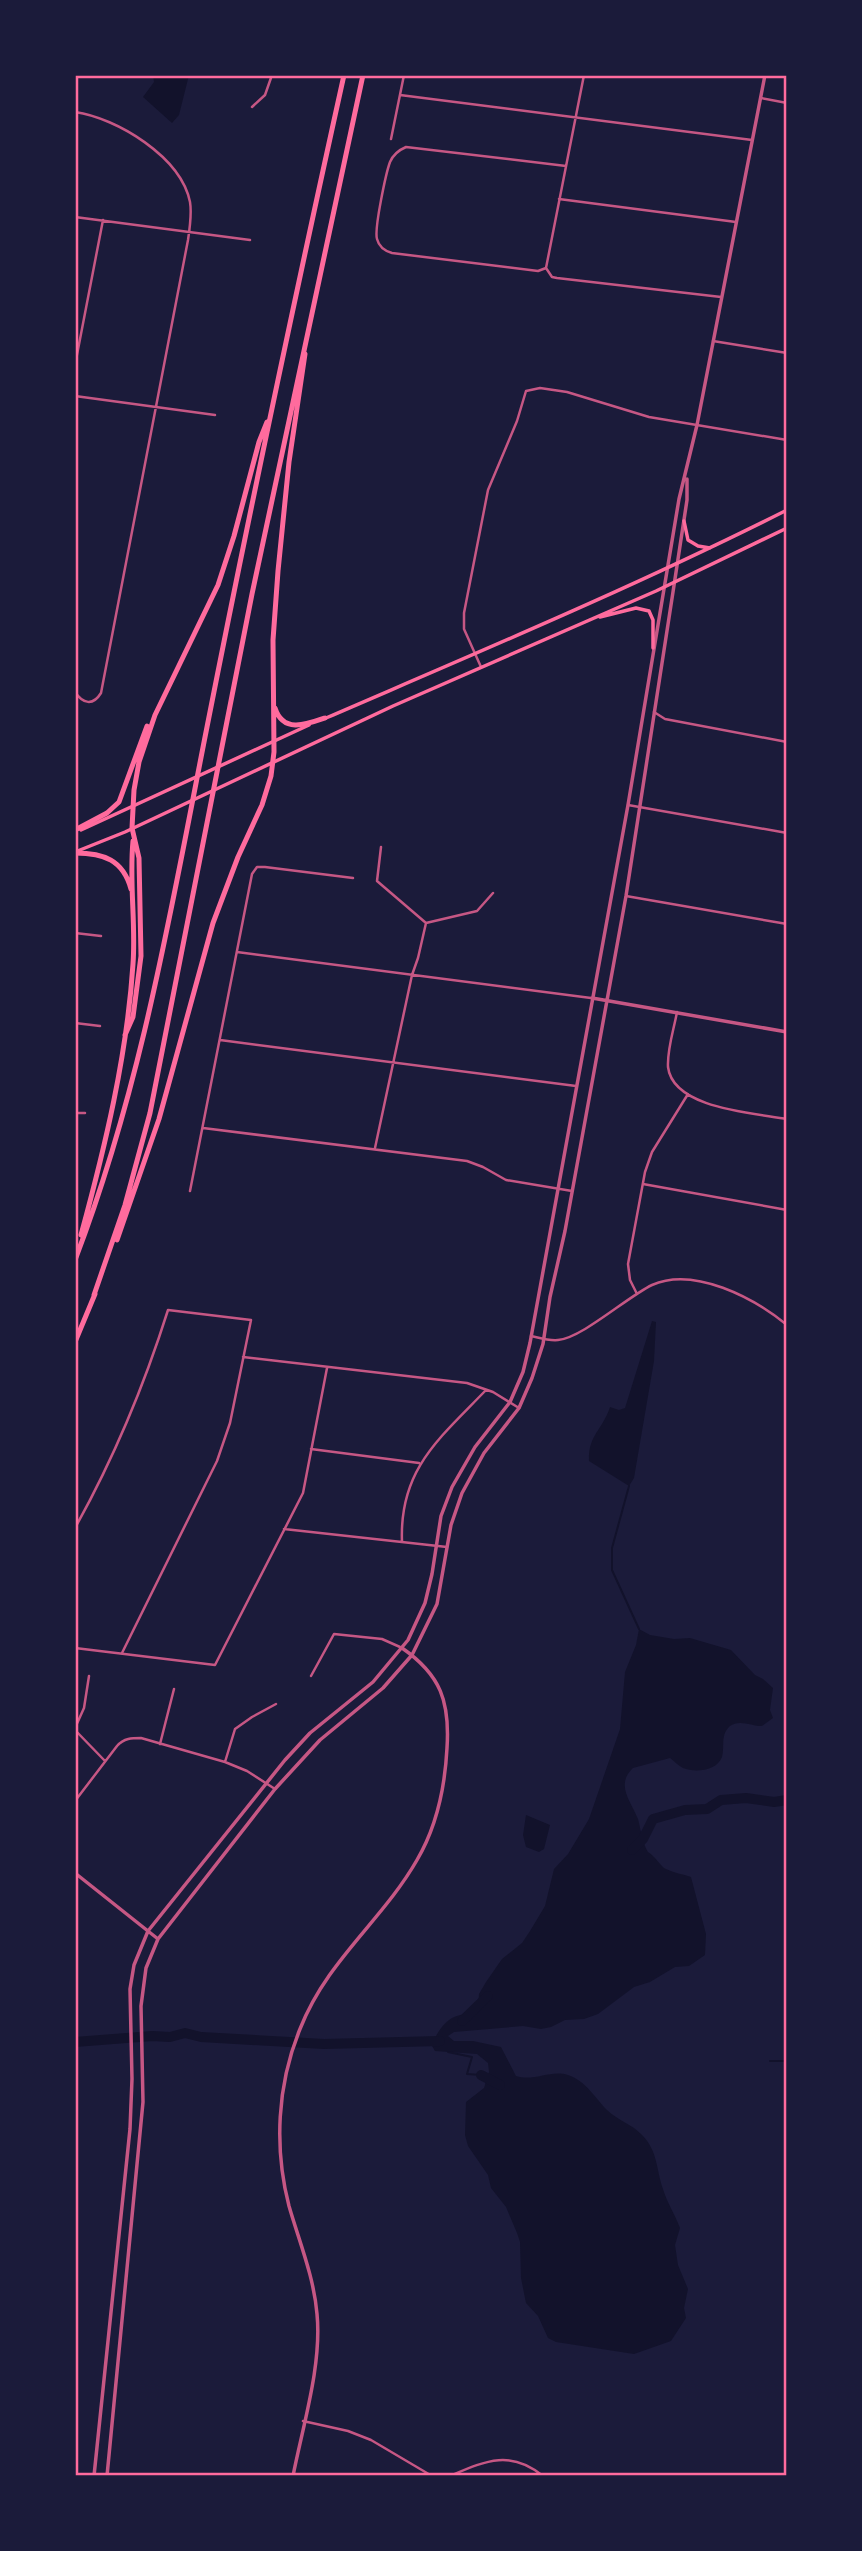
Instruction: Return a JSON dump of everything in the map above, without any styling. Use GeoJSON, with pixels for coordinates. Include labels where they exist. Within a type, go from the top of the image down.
{"type":"FeatureCollection","features":[{"type":"Feature","properties":{"kind":"highway"},"geometry":{"type":"LineString","coordinates":[[75,1257],[111,1157],[141,1054],[272,410],[345,75]]}},
{"type":"Feature","properties":{"kind":"highway"},"geometry":{"type":"LineString","coordinates":[[94,1295],[121,1217],[146,1130],[329,227],[363,75]]}},
{"type":"Feature","properties":{"kind":"highway"},"geometry":{"type":"LineString","coordinates":[[75,1342],[137,1185],[180,1045],[213,923],[262,805],[274,761],[273,639],[283,508],[300,386],[329,227]]}},
{"type":"Feature","properties":{"kind":"highway"},"geometry":{"type":"LineString","coordinates":[[125,1035],[132,1017],[141,956],[139,858],[132,828],[142,751],[152,720],[218,585],[259,442],[272,410]]}},
{"type":"Feature","properties":{"kind":"highway"},"geometry":{"type":"LineString","coordinates":[[75,831],[107,813],[120,800],[146,726],[170,683]]}},
{"type":"Feature","properties":{"kind":"highway"},"geometry":{"type":"LineString","coordinates":[[272,701],[278,716],[288,724],[308,724],[325,718]]}},
{"type":"Feature","properties":{"kind":"highway"},"geometry":{"type":"LineString","coordinates":[[75,1257],[108,1129],[125,1035],[133,963],[134,838]]}},
{"type":"Feature","properties":{"kind":"highway"},"geometry":{"type":"LineString","coordinates":[[75,853],[103,856],[116,862],[126,875],[133,898]]}},
{"type":"Feature","properties":{"kind":"main road"},"geometry":{"type":"LineString","coordinates":[[75,831],[325,718],[667,570],[787,510]]}},
{"type":"Feature","properties":{"kind":"main road"},"geometry":{"type":"LineString","coordinates":[[684,521],[688,540],[698,546],[712,548]]}},
{"type":"Feature","properties":{"kind":"main road"},"geometry":{"type":"LineString","coordinates":[[75,853],[481,667],[675,582],[787,527]]}},
{"type":"Feature","properties":{"kind":"main road"},"geometry":{"type":"LineString","coordinates":[[591,620],[636,608],[645,609],[653,620],[653,648]]}},
{"type":"Feature","properties":{"kind":"street"},"geometry":{"type":"LineString","coordinates":[[252,107],[265,95],[272,75]]}},
{"type":"Feature","properties":{"kind":"street"},"geometry":{"type":"LineString","coordinates":[[391,139],[404,75]]}},
{"type":"Feature","properties":{"kind":"street"},"geometry":{"type":"LineString","coordinates":[[584,75],[546,268],[557,278],[722,297]]}},
{"type":"Feature","properties":{"kind":"street"},"geometry":{"type":"LineString","coordinates":[[94,2476],[130,2129],[130,1989],[134,1965],[148,1931],[266,1783],[310,1733],[373,1682],[402,1648],[425,1603],[440,1516],[452,1487],[475,1447],[510,1402],[523,1372],[628,805],[679,499],[697,425],[765,75]]}},
{"type":"Feature","properties":{"kind":"street"},"geometry":{"type":"LineString","coordinates":[[400,95],[752,140]]}},
{"type":"Feature","properties":{"kind":"street"},"geometry":{"type":"LineString","coordinates":[[761,99],[787,103]]}},
{"type":"Feature","properties":{"kind":"street"},"geometry":{"type":"LineString","coordinates":[[75,112],[97,116],[124,128],[174,169],[190,200],[189,232],[101,693],[94,702],[89,703],[83,701],[75,692]]}},
{"type":"Feature","properties":{"kind":"street"},"geometry":{"type":"LineString","coordinates":[[546,268],[538,271],[392,253],[382,248],[376,237],[390,162],[399,150],[413,146],[566,166]]}},
{"type":"Feature","properties":{"kind":"street"},"geometry":{"type":"LineString","coordinates":[[559,199],[736,222]]}},
{"type":"Feature","properties":{"kind":"street"},"geometry":{"type":"LineString","coordinates":[[75,217],[250,240]]}},
{"type":"Feature","properties":{"kind":"street"},"geometry":{"type":"LineString","coordinates":[[75,365],[103,220]]}},
{"type":"Feature","properties":{"kind":"street"},"geometry":{"type":"LineString","coordinates":[[713,341],[787,353]]}},
{"type":"Feature","properties":{"kind":"street"},"geometry":{"type":"LineString","coordinates":[[481,667],[463,624],[488,490],[517,421],[526,391],[540,388],[572,393],[649,417],[787,440]]}},
{"type":"Feature","properties":{"kind":"street"},"geometry":{"type":"LineString","coordinates":[[75,397],[215,415]]}},
{"type":"Feature","properties":{"kind":"street"},"geometry":{"type":"LineString","coordinates":[[107,2476],[142,2126],[142,1991],[146,1968],[158,1939],[275,1789],[320,1740],[383,1689],[412,1655],[437,1604],[451,1525],[462,1493],[484,1453],[519,1408],[532,1378],[543,1338],[572,1191],[626,896],[684,521],[687,472]]}},
{"type":"Feature","properties":{"kind":"street"},"geometry":{"type":"LineString","coordinates":[[654,712],[665,719],[787,742]]}},
{"type":"Feature","properties":{"kind":"street"},"geometry":{"type":"LineString","coordinates":[[628,805],[787,833]]}},
{"type":"Feature","properties":{"kind":"street"},"geometry":{"type":"LineString","coordinates":[[381,847],[377,881],[426,923]]}},
{"type":"Feature","properties":{"kind":"street"},"geometry":{"type":"LineString","coordinates":[[190,1191],[252,874],[257,867],[353,878]]}},
{"type":"Feature","properties":{"kind":"street"},"geometry":{"type":"LineString","coordinates":[[426,923],[477,911],[493,893]]}},
{"type":"Feature","properties":{"kind":"street"},"geometry":{"type":"LineString","coordinates":[[626,896],[787,924]]}},
{"type":"Feature","properties":{"kind":"street"},"geometry":{"type":"LineString","coordinates":[[375,1150],[412,975],[426,923]]}},
{"type":"Feature","properties":{"kind":"street"},"geometry":{"type":"LineString","coordinates":[[75,933],[101,936]]}},
{"type":"Feature","properties":{"kind":"street"},"geometry":{"type":"LineString","coordinates":[[237,952],[607,1000],[787,1032]]}},
{"type":"Feature","properties":{"kind":"street"},"geometry":{"type":"LineString","coordinates":[[677,1012],[668,1066],[676,1084],[705,1103],[787,1119]]}},
{"type":"Feature","properties":{"kind":"street"},"geometry":{"type":"LineString","coordinates":[[75,1023],[100,1026]]}},
{"type":"Feature","properties":{"kind":"street"},"geometry":{"type":"LineString","coordinates":[[220,1040],[576,1086]]}},
{"type":"Feature","properties":{"kind":"street"},"geometry":{"type":"LineString","coordinates":[[637,1294],[630,1280],[628,1264],[643,1184],[652,1152],[688,1094]]}},
{"type":"Feature","properties":{"kind":"street"},"geometry":{"type":"LineString","coordinates":[[75,1113],[85,1113]]}},
{"type":"Feature","properties":{"kind":"street"},"geometry":{"type":"LineString","coordinates":[[203,1128],[475,1163],[506,1180],[572,1191]]}},
{"type":"Feature","properties":{"kind":"street"},"geometry":{"type":"LineString","coordinates":[[643,1184],[787,1210]]}},
{"type":"Feature","properties":{"kind":"street"},"geometry":{"type":"LineString","coordinates":[[531,1336],[554,1341],[571,1336],[654,1284],[680,1280],[705,1283],[741,1295],[758,1303],[787,1325]]}},
{"type":"Feature","properties":{"kind":"street"},"geometry":{"type":"LineString","coordinates":[[75,1528],[131,1414],[168,1310],[251,1320],[230,1423],[217,1461],[122,1653]]}},
{"type":"Feature","properties":{"kind":"street"},"geometry":{"type":"LineString","coordinates":[[243,1357],[467,1383],[519,1408]]}},
{"type":"Feature","properties":{"kind":"street"},"geometry":{"type":"LineString","coordinates":[[75,1648],[215,1665],[303,1493],[327,1367]]}},
{"type":"Feature","properties":{"kind":"street"},"geometry":{"type":"LineString","coordinates":[[402,1542],[403,1509],[420,1463],[434,1444],[486,1390]]}},
{"type":"Feature","properties":{"kind":"street"},"geometry":{"type":"LineString","coordinates":[[311,1449],[420,1463]]}},
{"type":"Feature","properties":{"kind":"street"},"geometry":{"type":"LineString","coordinates":[[284,1529],[447,1547]]}},
{"type":"Feature","properties":{"kind":"street"},"geometry":{"type":"LineString","coordinates":[[293,2476],[314,2368],[318,2326],[315,2299],[287,2198],[280,2150],[281,2103],[297,2035],[324,1981],[407,1875],[423,1850],[434,1823],[444,1776],[448,1714],[440,1690],[431,1675],[412,1655],[382,1639],[334,1634],[311,1676]]}},
{"type":"Feature","properties":{"kind":"street"},"geometry":{"type":"LineString","coordinates":[[89,1676],[84,1708],[75,1729],[106,1761]]}},
{"type":"Feature","properties":{"kind":"street"},"geometry":{"type":"LineString","coordinates":[[160,1744],[174,1689]]}},
{"type":"Feature","properties":{"kind":"street"},"geometry":{"type":"LineString","coordinates":[[225,1762],[235,1730],[276,1704]]}},
{"type":"Feature","properties":{"kind":"street"},"geometry":{"type":"LineString","coordinates":[[75,1801],[117,1746],[126,1739],[141,1738],[225,1762],[247,1771],[275,1789]]}},
{"type":"Feature","properties":{"kind":"street"},"geometry":{"type":"LineString","coordinates":[[75,1872],[158,1939]]}},
{"type":"Feature","properties":{"kind":"street"},"geometry":{"type":"LineString","coordinates":[[303,2421],[348,2431],[372,2440],[432,2476]]}},
{"type":"Feature","properties":{"kind":"street"},"geometry":{"type":"LineString","coordinates":[[450,2476],[487,2461],[505,2459],[531,2466],[543,2476]]}},
{"type":"Feature","properties":{"kind":"street"},"geometry":{"type":"LineString","coordinates":[[463,2476],[464,2470]]}},
{"type":"Feature","properties":{"kind":"shaded area"},"geometry":{"type":"Polygon","coordinates":[[[153,75],[189,75],[179,115],[172,123],[143,97],[154,82],[153,75]]]}},
{"type":"Feature","properties":{"kind":"shaded area"},"geometry":{"type":"Polygon","coordinates":[[[652,1321],[656,1322],[654,1361],[634,1478],[629,1486],[589,1461],[589,1452],[610,1407],[619,1410],[625,1408],[652,1321]]]}},
{"type":"Feature","properties":{"kind":"shaded area"},"geometry":{"type":"Polygon","coordinates":[[[639,1629],[650,1635],[674,1639],[690,1638],[731,1650],[755,1675],[773,1688],[770,1710],[773,1718],[762,1726],[741,1723],[730,1726],[724,1737],[722,1757],[711,1768],[688,1770],[670,1758],[633,1768],[625,1781],[626,1793],[638,1819],[648,1852],[666,1869],[691,1877],[706,1934],[705,1955],[689,1966],[675,1967],[650,1982],[634,1987],[598,2014],[584,2019],[565,2020],[541,2029],[523,2026],[454,2032],[448,2036],[454,2041],[473,2041],[501,2047],[516,2076],[529,2078],[555,2073],[574,2078],[611,2113],[638,2131],[651,2147],[665,2194],[680,2228],[675,2245],[678,2265],[688,2289],[684,2308],[686,2318],[671,2341],[634,2354],[556,2342],[548,2338],[538,2316],[526,2303],[517,2233],[506,2207],[491,2188],[488,2175],[468,2146],[465,2135],[466,2102],[484,2088],[489,2072],[488,2063],[477,2054],[435,2051],[432,2046],[438,2032],[448,2020],[478,2008],[479,1994],[486,1982],[502,1959],[522,1943],[530,1931],[545,1906],[554,1869],[568,1854],[589,1819],[620,1729],[625,1672],[636,1645],[639,1629]]]}},
{"type":"Feature","properties":{"kind":"shaded area"},"geometry":{"type":"Polygon","coordinates":[[[526,1815],[550,1825],[544,1849],[539,1852],[526,1847],[523,1835],[526,1815]]]}},
{"type":"Feature","properties":{"kind":"waterway"},"geometry":{"type":"LineString","coordinates":[[629,1486],[612,1548],[612,1570],[639,1629]]}},
{"type":"Feature","properties":{"kind":"waterway"},"geometry":{"type":"LineString","coordinates":[[632,1850],[643,1839],[653,1819],[685,1810],[707,1809],[721,1800],[787,1800]]}},
{"type":"Feature","properties":{"kind":"waterway"},"geometry":{"type":"LineString","coordinates":[[462,2021],[488,1996]]}},
{"type":"Feature","properties":{"kind":"waterway"},"geometry":{"type":"LineString","coordinates":[[75,2042],[170,2037],[185,2033],[201,2037],[324,2044],[440,2041]]}},
{"type":"Feature","properties":{"kind":"waterway"},"geometry":{"type":"LineString","coordinates":[[448,2052],[472,2057],[467,2074],[481,2075]]}},
{"type":"Feature","properties":{"kind":"waterway"},"geometry":{"type":"LineString","coordinates":[[770,2061],[787,2061]]}},
{"type":"Feature","properties":{"kind":"waterway"},"geometry":{"type":"LineString","coordinates":[[481,2075],[500,2085]]}}]}
